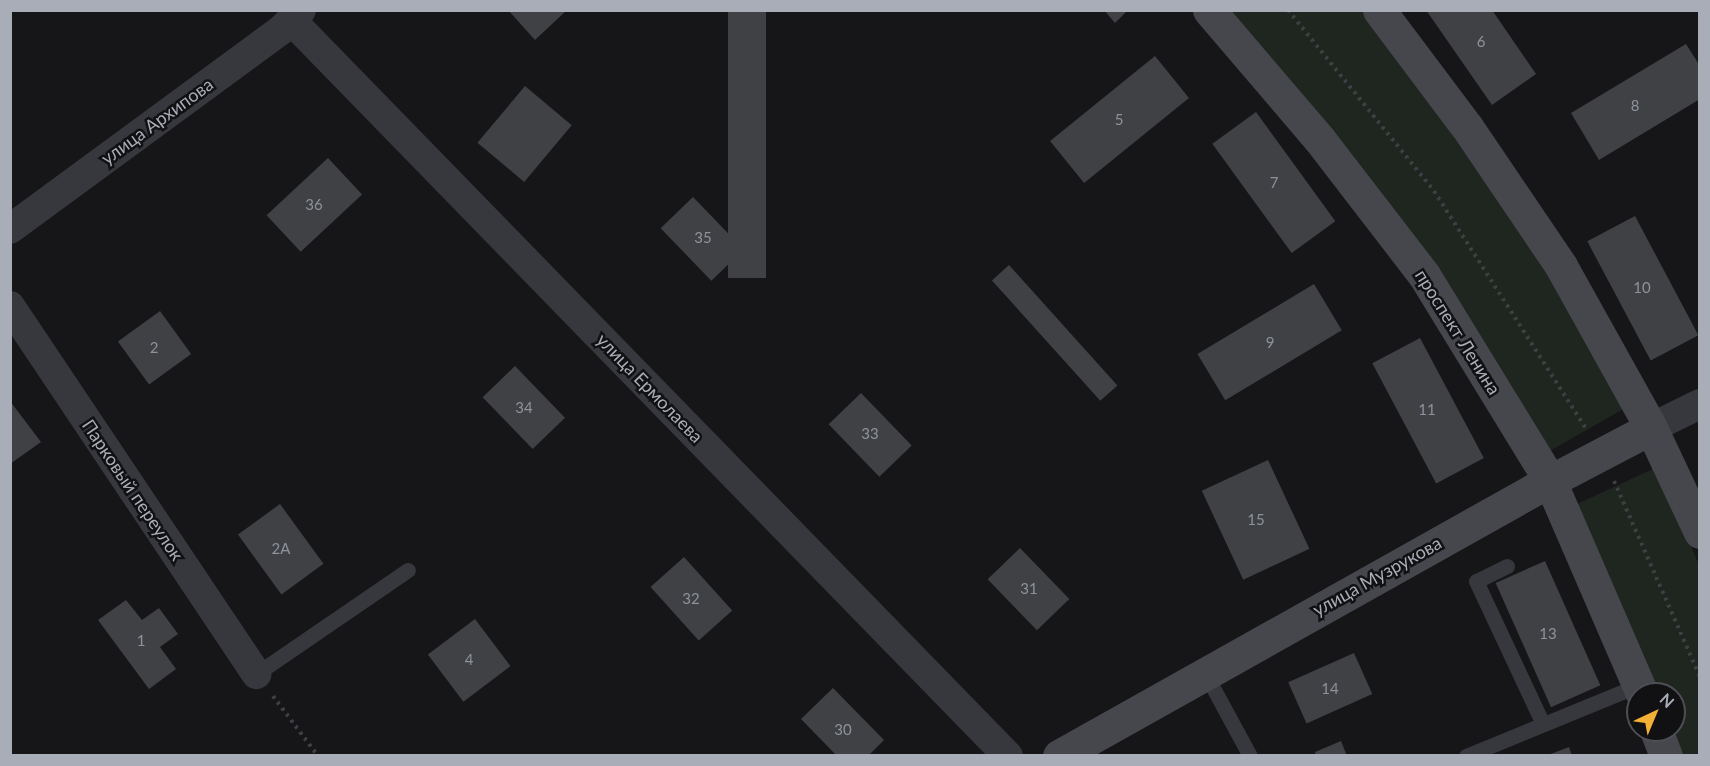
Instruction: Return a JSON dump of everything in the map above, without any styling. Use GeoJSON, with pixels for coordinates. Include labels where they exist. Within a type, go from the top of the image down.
{"type":"FeatureCollection","features":[{"type":"Feature","properties":{"kind":"street","name":"проспект Ленина"},"geometry":{"type":"LineString","coordinates":[[1209,10],[1320,140],[1424,275],[1550,481],[1637,682]]}},
{"type":"Feature","properties":{"kind":"street"},"geometry":{"type":"LineString","coordinates":[[1379,10],[1467,127],[1561,266],[1651,428],[1700,532]]}},
{"type":"Feature","properties":{"kind":"street","name":"улица Архипова"},"geometry":{"type":"LineString","coordinates":[[10,229],[296,16]]}},
{"type":"Feature","properties":{"kind":"street","name":"улица Ермолаева"},"geometry":{"type":"LineString","coordinates":[[296,16],[1008,756]]}},
{"type":"Feature","properties":{"kind":"street","name":"Парковый переулок"},"geometry":{"type":"LineString","coordinates":[[10,306],[256,674]]}},
{"type":"Feature","properties":{"kind":"street","name":"улица Музрукова"},"geometry":{"type":"LineString","coordinates":[[1059,756],[1550,481],[1700,404]]}},
{"type":"Feature","properties":{"kind":"lane"},"geometry":{"type":"LineString","coordinates":[[1507,566],[1476,581],[1543,724]]}},
{"type":"Feature","properties":{"kind":"lane"},"geometry":{"type":"LineString","coordinates":[[256,674],[408,570]]}},
{"type":"Feature","properties":{"kind":"lane"},"geometry":{"type":"LineString","coordinates":[[1205,673],[1251,756]]}},
{"type":"Feature","properties":{"kind":"lane"},"geometry":{"type":"LineString","coordinates":[[1466,756],[1543,724],[1626,695]]}},
{"type":"Feature","properties":{"kind":"path"},"geometry":{"type":"LineString","coordinates":[[1288,10],[1434,191],[1525,329],[1600,454],[1700,677]]}},
{"type":"Feature","properties":{"kind":"path"},"geometry":{"type":"LineString","coordinates":[[256,674],[318,756]]}},
{"type":"Feature","properties":{"kind":"shaded area"},"geometry":{"type":"Polygon","coordinates":[[[1224,11],[1364,11],[1551,273],[1627,407],[1548,452],[1224,11]]]}},
{"type":"Feature","properties":{"kind":"shaded area"},"geometry":{"type":"Polygon","coordinates":[[[1657,467],[1699,565],[1699,755],[1681,755],[1676,742],[1686,742],[1686,682],[1651,682],[1575,505],[1657,467]]]}},
{"type":"Feature","properties":{"kind":"building"},"geometry":{"type":"Polygon","coordinates":[[[508,10],[567,10],[535,40],[508,10]]]}},
{"type":"Feature","properties":{"kind":"building"},"geometry":{"type":"Polygon","coordinates":[[[728,10],[766,10],[766,278],[728,278],[728,10]]]}},
{"type":"Feature","properties":{"kind":"building"},"geometry":{"type":"Polygon","coordinates":[[[1104,10],[1128,10],[1115,23],[1104,10]]]}},
{"type":"Feature","properties":{"kind":"building"},"geometry":{"type":"Polygon","coordinates":[[[1426,10],[1492,10],[1536,74],[1492,105],[1426,10]]]}},
{"type":"Feature","properties":{"kind":"building"},"geometry":{"type":"Polygon","coordinates":[[[1686,44],[1700,66],[1700,99],[1599,160],[1571,113],[1686,44]]]}},
{"type":"Feature","properties":{"kind":"building"},"geometry":{"type":"Polygon","coordinates":[[[1155,56],[1189,98],[1084,183],[1050,141],[1155,56]]]}},
{"type":"Feature","properties":{"kind":"building"},"geometry":{"type":"Polygon","coordinates":[[[525,86],[572,125],[524,182],[477,143],[525,86]]]}},
{"type":"Feature","properties":{"kind":"building"},"geometry":{"type":"Polygon","coordinates":[[[1256,112],[1335,221],[1292,253],[1212,144],[1256,112]]]}},
{"type":"Feature","properties":{"kind":"building"},"geometry":{"type":"Polygon","coordinates":[[[328,158],[362,195],[301,252],[267,215],[328,158]]]}},
{"type":"Feature","properties":{"kind":"building"},"geometry":{"type":"Polygon","coordinates":[[[693,197],[744,250],[711,281],[661,228],[693,197]]]}},
{"type":"Feature","properties":{"kind":"building"},"geometry":{"type":"Polygon","coordinates":[[[1635,216],[1698,335],[1651,361],[1587,241],[1635,216]]]}},
{"type":"Feature","properties":{"kind":"building"},"geometry":{"type":"Polygon","coordinates":[[[1009,265],[1117,385],[1100,401],[992,280],[1009,265]]]}},
{"type":"Feature","properties":{"kind":"building"},"geometry":{"type":"Polygon","coordinates":[[[1314,284],[1342,330],[1225,400],[1197,354],[1314,284]]]}},
{"type":"Feature","properties":{"kind":"building"},"geometry":{"type":"Polygon","coordinates":[[[160,311],[191,354],[149,384],[118,342],[160,311]]]}},
{"type":"Feature","properties":{"kind":"building"},"geometry":{"type":"Polygon","coordinates":[[[1420,338],[1484,458],[1436,483],[1372,363],[1420,338]]]}},
{"type":"Feature","properties":{"kind":"building"},"geometry":{"type":"Polygon","coordinates":[[[515,366],[565,418],[533,449],[483,397],[515,366]]]}},
{"type":"Feature","properties":{"kind":"building"},"geometry":{"type":"Polygon","coordinates":[[[861,393],[912,446],[879,477],[829,424],[861,393]]]}},
{"type":"Feature","properties":{"kind":"building"},"geometry":{"type":"Polygon","coordinates":[[[10,401],[41,442],[10,464],[10,401]]]}},
{"type":"Feature","properties":{"kind":"building"},"geometry":{"type":"Polygon","coordinates":[[[1268,460],[1309,549],[1243,580],[1202,491],[1268,460]]]}},
{"type":"Feature","properties":{"kind":"building"},"geometry":{"type":"Polygon","coordinates":[[[280,504],[323,564],[281,594],[238,535],[280,504]]]}},
{"type":"Feature","properties":{"kind":"building"},"geometry":{"type":"Polygon","coordinates":[[[1020,548],[1069,599],[1037,630],[988,579],[1020,548]]]}},
{"type":"Feature","properties":{"kind":"building"},"geometry":{"type":"Polygon","coordinates":[[[684,557],[732,611],[699,641],[651,587],[684,557]]]}},
{"type":"Feature","properties":{"kind":"building"},"geometry":{"type":"Polygon","coordinates":[[[1545,561],[1600,685],[1551,707],[1496,583],[1545,561]]]}},
{"type":"Feature","properties":{"kind":"building"},"geometry":{"type":"Polygon","coordinates":[[[126,600],[142,620],[159,608],[178,634],[160,647],[176,669],[149,689],[98,620],[126,600]]]}},
{"type":"Feature","properties":{"kind":"building"},"geometry":{"type":"Polygon","coordinates":[[[475,619],[511,666],[463,702],[428,655],[475,619]]]}},
{"type":"Feature","properties":{"kind":"building"},"geometry":{"type":"Polygon","coordinates":[[[1354,653],[1372,694],[1307,723],[1288,682],[1354,653]]]}},
{"type":"Feature","properties":{"kind":"building"},"geometry":{"type":"Polygon","coordinates":[[[833,688],[884,740],[868,756],[837,756],[801,719],[833,688]]]}},
{"type":"Feature","properties":{"kind":"building"},"geometry":{"type":"Polygon","coordinates":[[[1341,741],[1347,756],[1316,756],[1315,752],[1341,741]]]}},
{"type":"Feature","properties":{"kind":"building"},"geometry":{"type":"Polygon","coordinates":[[[1569,747],[1572,756],[1548,756],[1548,755],[1569,747]]]}}]}
